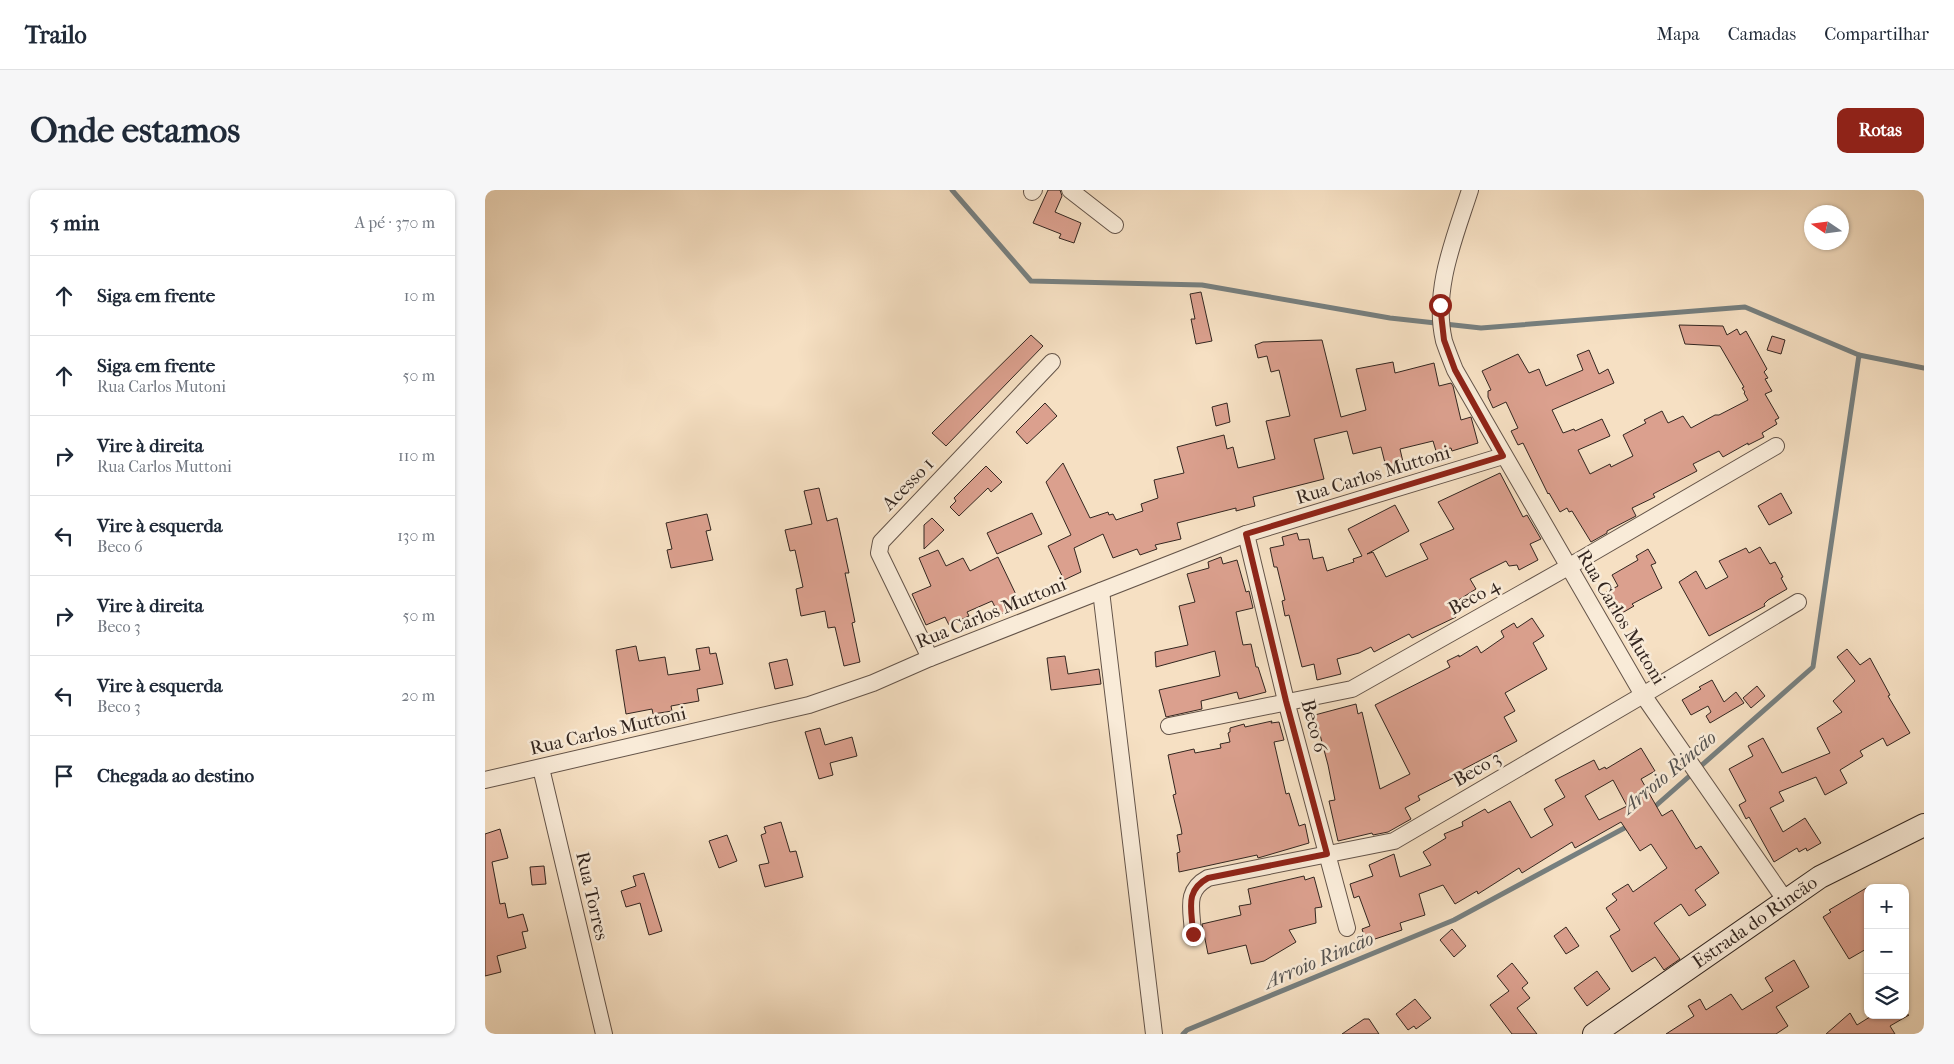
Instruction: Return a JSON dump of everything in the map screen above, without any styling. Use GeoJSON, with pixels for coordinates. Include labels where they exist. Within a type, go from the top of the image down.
{"type":"FeatureCollection","features":[{"type":"Feature","properties":{"kind":"street"},"geometry":{"type":"LineString","coordinates":[[1070,190],[1115,225]]}},
{"type":"Feature","properties":{"kind":"street","name":"Rua Carlos Mutoni"},"geometry":{"type":"LineString","coordinates":[[1470,190],[1447,261],[1440,305],[1444,340],[1455,370],[1503,456],[1643,695],[1786,901]]}},
{"type":"Feature","properties":{"kind":"street","name":"Acesso 1"},"geometry":{"type":"LineString","coordinates":[[930,658],[879,553],[881,542],[1052,362]]}},
{"type":"Feature","properties":{"kind":"street","name":"Beco 4"},"geometry":{"type":"LineString","coordinates":[[1169,726],[1352,689],[1568,567],[1776,446]]}},
{"type":"Feature","properties":{"kind":"street","name":"Rua Carlos Muttoni"},"geometry":{"type":"LineString","coordinates":[[485,780],[809,705],[873,683],[930,658],[1246,534],[1503,456]]}},
{"type":"Feature","properties":{"kind":"street","name":"Beco 6"},"geometry":{"type":"LineString","coordinates":[[1246,534],[1286,701],[1347,928]]}},
{"type":"Feature","properties":{"kind":"street"},"geometry":{"type":"LineString","coordinates":[[1101,590],[1154,1034]]}},
{"type":"Feature","properties":{"kind":"street","name":"Beco 3"},"geometry":{"type":"LineString","coordinates":[[1193,934],[1191,893],[1197,884],[1208,878],[1394,841],[1798,602]]}},
{"type":"Feature","properties":{"kind":"street","name":"Rua Torres"},"geometry":{"type":"LineString","coordinates":[[541,768],[604,1034]]}},
{"type":"Feature","properties":{"kind":"street","name":"Estrada do Rincão"},"geometry":{"type":"LineString","coordinates":[[1594,1034],[1820,877],[1924,825]]}},
{"type":"Feature","properties":{"kind":"building"},"geometry":{"type":"Polygon","coordinates":[[[1048,190],[1060,190],[1062,196],[1055,212],[1081,223],[1074,243],[1059,238],[1061,234],[1033,223],[1048,190]]]}},
{"type":"Feature","properties":{"kind":"building"},"geometry":{"type":"Polygon","coordinates":[[[1201,292],[1212,341],[1196,344],[1191,319],[1195,319],[1190,294],[1201,292]]]}},
{"type":"Feature","properties":{"kind":"building"},"geometry":{"type":"Polygon","coordinates":[[[1679,325],[1723,326],[1727,335],[1737,329],[1740,335],[1746,331],[1767,369],[1764,372],[1768,378],[1765,379],[1772,391],[1765,394],[1779,418],[1775,420],[1777,424],[1762,433],[1764,437],[1748,445],[1748,443],[1723,457],[1719,451],[1693,464],[1697,471],[1653,494],[1655,497],[1632,508],[1636,516],[1607,531],[1607,533],[1591,542],[1572,511],[1569,512],[1567,508],[1560,512],[1548,494],[1523,443],[1518,445],[1511,431],[1518,428],[1506,402],[1493,408],[1488,397],[1488,391],[1491,390],[1482,371],[1518,354],[1529,373],[1539,369],[1546,386],[1583,370],[1577,355],[1589,350],[1599,374],[1608,369],[1614,383],[1552,410],[1563,433],[1574,429],[1575,431],[1602,419],[1610,436],[1578,450],[1590,474],[1610,464],[1611,467],[1633,456],[1623,435],[1646,423],[1644,420],[1662,411],[1668,423],[1683,416],[1691,428],[1748,400],[1742,388],[1744,387],[1720,346],[1685,344],[1679,325]]]}},
{"type":"Feature","properties":{"kind":"building"},"geometry":{"type":"Polygon","coordinates":[[[1031,335],[1043,346],[946,446],[932,433],[1031,335]]]}},
{"type":"Feature","properties":{"kind":"building"},"geometry":{"type":"Polygon","coordinates":[[[1772,336],[1785,340],[1781,354],[1767,350],[1772,336]]]}},
{"type":"Feature","properties":{"kind":"building"},"geometry":{"type":"Polygon","coordinates":[[[1322,340],[1341,417],[1366,410],[1356,369],[1393,362],[1395,373],[1434,363],[1439,386],[1451,383],[1461,420],[1471,417],[1478,443],[1452,451],[1451,448],[1436,451],[1433,441],[1400,449],[1403,462],[1386,467],[1381,447],[1353,454],[1347,431],[1314,439],[1324,479],[1253,497],[1255,506],[1236,511],[1236,508],[1177,523],[1181,539],[1155,545],[1157,549],[1140,555],[1137,549],[1113,558],[1103,534],[1074,548],[1081,572],[1064,580],[1048,546],[1071,535],[1046,482],[1063,463],[1090,518],[1108,512],[1109,515],[1113,514],[1116,520],[1143,511],[1141,504],[1158,498],[1154,480],[1184,473],[1177,447],[1224,435],[1227,449],[1233,447],[1238,468],[1275,459],[1266,421],[1290,416],[1279,370],[1271,372],[1267,356],[1258,358],[1255,345],[1263,342],[1322,340]]]}},
{"type":"Feature","properties":{"kind":"building"},"geometry":{"type":"Polygon","coordinates":[[[1045,403],[1057,416],[1027,444],[1016,432],[1045,403]]]}},
{"type":"Feature","properties":{"kind":"building"},"geometry":{"type":"Polygon","coordinates":[[[1227,403],[1230,422],[1216,426],[1212,407],[1227,403]]]}},
{"type":"Feature","properties":{"kind":"building"},"geometry":{"type":"Polygon","coordinates":[[[986,466],[1002,482],[991,492],[988,488],[959,516],[950,507],[956,501],[954,498],[986,466]]]}},
{"type":"Feature","properties":{"kind":"building"},"geometry":{"type":"Polygon","coordinates":[[[1500,473],[1523,517],[1527,515],[1541,539],[1530,544],[1538,560],[1519,570],[1517,565],[1509,566],[1506,561],[1470,579],[1476,589],[1449,606],[1456,617],[1412,638],[1409,634],[1374,652],[1371,647],[1359,653],[1337,659],[1341,674],[1317,680],[1314,664],[1302,667],[1289,615],[1285,616],[1282,601],[1285,600],[1270,548],[1284,545],[1282,537],[1297,533],[1299,540],[1309,539],[1313,559],[1323,557],[1327,571],[1354,562],[1353,559],[1362,556],[1348,529],[1395,505],[1409,531],[1367,554],[1373,552],[1386,577],[1428,559],[1420,544],[1454,529],[1438,502],[1500,473]]]}},
{"type":"Feature","properties":{"kind":"building"},"geometry":{"type":"Polygon","coordinates":[[[819,488],[827,521],[837,518],[849,573],[845,573],[855,622],[852,623],[860,662],[844,666],[835,627],[828,628],[825,611],[801,616],[796,589],[803,587],[795,550],[790,551],[785,530],[812,524],[804,491],[819,488]]]}},
{"type":"Feature","properties":{"kind":"building"},"geometry":{"type":"Polygon","coordinates":[[[1781,493],[1792,513],[1769,525],[1758,506],[1781,493]]]}},
{"type":"Feature","properties":{"kind":"building"},"geometry":{"type":"Polygon","coordinates":[[[1032,513],[1042,534],[997,554],[987,533],[1032,513]]]}},
{"type":"Feature","properties":{"kind":"building"},"geometry":{"type":"Polygon","coordinates":[[[707,514],[711,530],[706,531],[713,560],[671,568],[667,550],[672,549],[666,523],[707,514]]]}},
{"type":"Feature","properties":{"kind":"building"},"geometry":{"type":"Polygon","coordinates":[[[932,518],[944,530],[924,549],[924,525],[932,518]]]}},
{"type":"Feature","properties":{"kind":"building"},"geometry":{"type":"Polygon","coordinates":[[[1760,547],[1770,564],[1775,562],[1787,589],[1768,600],[1764,604],[1765,606],[1709,636],[1679,582],[1696,571],[1706,589],[1728,577],[1719,561],[1746,548],[1749,553],[1760,547]]]}},
{"type":"Feature","properties":{"kind":"building"},"geometry":{"type":"Polygon","coordinates":[[[1648,549],[1656,563],[1651,565],[1662,588],[1632,604],[1634,606],[1617,616],[1614,610],[1611,612],[1601,595],[1618,586],[1612,575],[1638,560],[1636,556],[1648,549]]]}},
{"type":"Feature","properties":{"kind":"building"},"geometry":{"type":"Polygon","coordinates":[[[938,550],[946,566],[963,558],[970,571],[998,557],[1021,605],[999,615],[992,601],[967,612],[969,616],[949,625],[945,617],[926,625],[912,594],[931,586],[919,558],[938,550]]]}},
{"type":"Feature","properties":{"kind":"building"},"geometry":{"type":"Polygon","coordinates":[[[1221,557],[1223,564],[1237,560],[1246,592],[1249,591],[1253,608],[1236,612],[1243,645],[1251,644],[1256,667],[1258,667],[1266,692],[1239,699],[1237,692],[1201,701],[1202,709],[1166,717],[1159,690],[1220,676],[1215,651],[1156,667],[1155,652],[1188,645],[1179,606],[1195,602],[1187,574],[1209,568],[1208,562],[1221,557]]]}},
{"type":"Feature","properties":{"kind":"building"},"geometry":{"type":"Polygon","coordinates":[[[1532,618],[1544,636],[1533,643],[1547,669],[1505,693],[1515,711],[1504,717],[1517,741],[1462,770],[1463,773],[1418,796],[1420,800],[1405,808],[1411,819],[1388,832],[1373,835],[1372,833],[1338,841],[1329,801],[1335,800],[1328,765],[1319,731],[1314,732],[1311,716],[1356,704],[1358,714],[1362,712],[1380,789],[1410,774],[1375,705],[1450,667],[1447,661],[1459,655],[1459,657],[1477,646],[1481,653],[1504,637],[1501,631],[1514,623],[1517,628],[1532,618]]]}},
{"type":"Feature","properties":{"kind":"building"},"geometry":{"type":"Polygon","coordinates":[[[636,646],[639,661],[665,657],[668,675],[700,670],[696,649],[709,647],[710,654],[716,653],[723,684],[697,689],[699,701],[671,706],[672,711],[653,714],[652,709],[626,714],[616,650],[636,646]]]}},
{"type":"Feature","properties":{"kind":"building"},"geometry":{"type":"Polygon","coordinates":[[[1847,649],[1860,665],[1870,658],[1890,695],[1888,696],[1910,733],[1887,746],[1883,738],[1860,751],[1863,756],[1840,770],[1847,783],[1825,795],[1816,777],[1779,792],[1784,801],[1770,808],[1783,832],[1805,818],[1821,843],[1807,851],[1806,848],[1799,852],[1797,848],[1774,862],[1749,817],[1746,819],[1739,805],[1746,801],[1729,769],[1753,756],[1748,746],[1763,738],[1782,773],[1830,753],[1817,728],[1842,712],[1833,701],[1855,681],[1837,657],[1847,649]]]}},
{"type":"Feature","properties":{"kind":"building"},"geometry":{"type":"Polygon","coordinates":[[[1065,656],[1068,674],[1099,669],[1101,684],[1051,690],[1047,658],[1065,656]]]}},
{"type":"Feature","properties":{"kind":"building"},"geometry":{"type":"Polygon","coordinates":[[[787,659],[793,685],[775,689],[769,663],[787,659]]]}},
{"type":"Feature","properties":{"kind":"building"},"geometry":{"type":"Polygon","coordinates":[[[1712,680],[1724,702],[1736,692],[1744,703],[1710,723],[1706,716],[1711,712],[1708,706],[1691,715],[1682,700],[1712,680]]]}},
{"type":"Feature","properties":{"kind":"building"},"geometry":{"type":"Polygon","coordinates":[[[1757,686],[1765,696],[1751,708],[1743,698],[1757,686]]]}},
{"type":"Feature","properties":{"kind":"building"},"geometry":{"type":"Polygon","coordinates":[[[1272,721],[1271,723],[1279,722],[1284,740],[1274,742],[1286,794],[1289,793],[1299,826],[1305,824],[1309,843],[1258,858],[1257,855],[1179,872],[1177,853],[1180,852],[1177,835],[1182,834],[1173,795],[1176,794],[1168,755],[1194,749],[1195,753],[1221,748],[1220,744],[1230,742],[1228,733],[1230,728],[1244,724],[1245,727],[1272,721]]]}},
{"type":"Feature","properties":{"kind":"building"},"geometry":{"type":"Polygon","coordinates":[[[820,728],[825,745],[852,737],[857,756],[830,763],[833,775],[819,779],[805,732],[820,728]]]}},
{"type":"Feature","properties":{"kind":"building"},"geometry":{"type":"Polygon","coordinates":[[[1641,748],[1655,771],[1641,779],[1662,816],[1672,810],[1696,849],[1701,846],[1719,873],[1695,890],[1706,905],[1689,916],[1681,904],[1654,923],[1680,959],[1664,970],[1655,957],[1632,972],[1610,936],[1620,930],[1606,908],[1617,900],[1612,894],[1628,884],[1633,892],[1667,868],[1651,844],[1640,851],[1621,822],[1575,848],[1572,842],[1522,873],[1519,868],[1478,894],[1477,891],[1455,904],[1443,885],[1419,894],[1425,915],[1400,923],[1402,930],[1366,942],[1362,929],[1370,926],[1359,896],[1354,898],[1350,884],[1373,876],[1369,865],[1394,854],[1400,877],[1431,865],[1423,852],[1446,838],[1444,834],[1463,826],[1462,822],[1485,809],[1488,813],[1510,801],[1531,838],[1553,825],[1544,809],[1565,797],[1555,780],[1594,760],[1599,770],[1605,767],[1606,769],[1641,748]],[[1613,780],[1585,796],[1599,820],[1627,806],[1613,780]]]}},
{"type":"Feature","properties":{"kind":"building"},"geometry":{"type":"Polygon","coordinates":[[[781,822],[790,852],[796,851],[803,877],[765,887],[759,865],[769,863],[761,835],[766,833],[764,827],[781,822]]]}},
{"type":"Feature","properties":{"kind":"building"},"geometry":{"type":"Polygon","coordinates":[[[500,829],[508,858],[492,862],[500,904],[505,903],[508,918],[523,914],[528,931],[522,932],[526,948],[497,956],[501,972],[485,976],[485,834],[500,829]]]}},
{"type":"Feature","properties":{"kind":"building"},"geometry":{"type":"Polygon","coordinates":[[[727,835],[737,861],[719,868],[709,841],[727,835]]]}},
{"type":"Feature","properties":{"kind":"building"},"geometry":{"type":"Polygon","coordinates":[[[544,866],[546,884],[532,885],[530,867],[544,866]]]}},
{"type":"Feature","properties":{"kind":"building"},"geometry":{"type":"Polygon","coordinates":[[[644,873],[662,931],[649,935],[640,903],[626,907],[621,891],[636,886],[633,876],[644,873]]]}},
{"type":"Feature","properties":{"kind":"building"},"geometry":{"type":"Polygon","coordinates":[[[1304,876],[1305,880],[1314,877],[1322,907],[1315,908],[1316,923],[1289,930],[1296,942],[1264,961],[1251,964],[1246,945],[1208,954],[1202,924],[1241,915],[1239,906],[1251,904],[1248,889],[1304,876]]]}},
{"type":"Feature","properties":{"kind":"building"},"geometry":{"type":"Polygon","coordinates":[[[1864,889],[1864,950],[1849,959],[1823,917],[1831,912],[1829,910],[1864,889]]]}},
{"type":"Feature","properties":{"kind":"building"},"geometry":{"type":"Polygon","coordinates":[[[1566,927],[1579,946],[1566,954],[1554,936],[1566,927]]]}},
{"type":"Feature","properties":{"kind":"building"},"geometry":{"type":"Polygon","coordinates":[[[1452,929],[1466,946],[1454,957],[1440,940],[1452,929]]]}},
{"type":"Feature","properties":{"kind":"building"},"geometry":{"type":"Polygon","coordinates":[[[1794,960],[1809,987],[1776,1007],[1788,1026],[1776,1034],[1666,1034],[1694,1016],[1688,1006],[1700,999],[1706,1010],[1731,994],[1742,1010],[1773,991],[1765,978],[1794,960]]]}},
{"type":"Feature","properties":{"kind":"building"},"geometry":{"type":"Polygon","coordinates":[[[1512,963],[1528,983],[1522,988],[1530,998],[1517,1008],[1537,1034],[1512,1034],[1490,1005],[1509,991],[1497,976],[1512,963]]]}},
{"type":"Feature","properties":{"kind":"building"},"geometry":{"type":"Polygon","coordinates":[[[1597,971],[1610,989],[1587,1006],[1574,988],[1597,971]]]}},
{"type":"Feature","properties":{"kind":"building"},"geometry":{"type":"Polygon","coordinates":[[[1415,999],[1431,1018],[1416,1029],[1414,1026],[1408,1030],[1396,1014],[1415,999]]]}},
{"type":"Feature","properties":{"kind":"building"},"geometry":{"type":"Polygon","coordinates":[[[1850,1013],[1857,1025],[1867,1019],[1902,1019],[1890,1026],[1895,1034],[1826,1034],[1850,1013]]]}},
{"type":"Feature","properties":{"kind":"building"},"geometry":{"type":"Polygon","coordinates":[[[1364,1019],[1369,1019],[1379,1034],[1342,1034],[1364,1019]]]}},
{"type":"Feature","properties":{"kind":"waterway"},"geometry":{"type":"LineString","coordinates":[[952,190],[1031,281],[1202,285],[1390,318],[1481,328],[1745,307],[1859,355]]}},
{"type":"Feature","properties":{"kind":"waterway","name":"Arroio Rincão"},"geometry":{"type":"LineString","coordinates":[[1651,810],[1813,667],[1859,355],[1924,368]]}},
{"type":"Feature","properties":{"kind":"waterway","name":"Arroio Rincão"},"geometry":{"type":"LineString","coordinates":[[1183,1034],[1187,1030],[1454,920],[1630,825]]}},
{"type":"Feature","properties":{"kind":"route"},"geometry":{"type":"LineString","coordinates":[[1193,934],[1191,893],[1197,884],[1208,878],[1327,854],[1286,701],[1246,534],[1503,456],[1455,370],[1444,340],[1440,305]]}}]}
